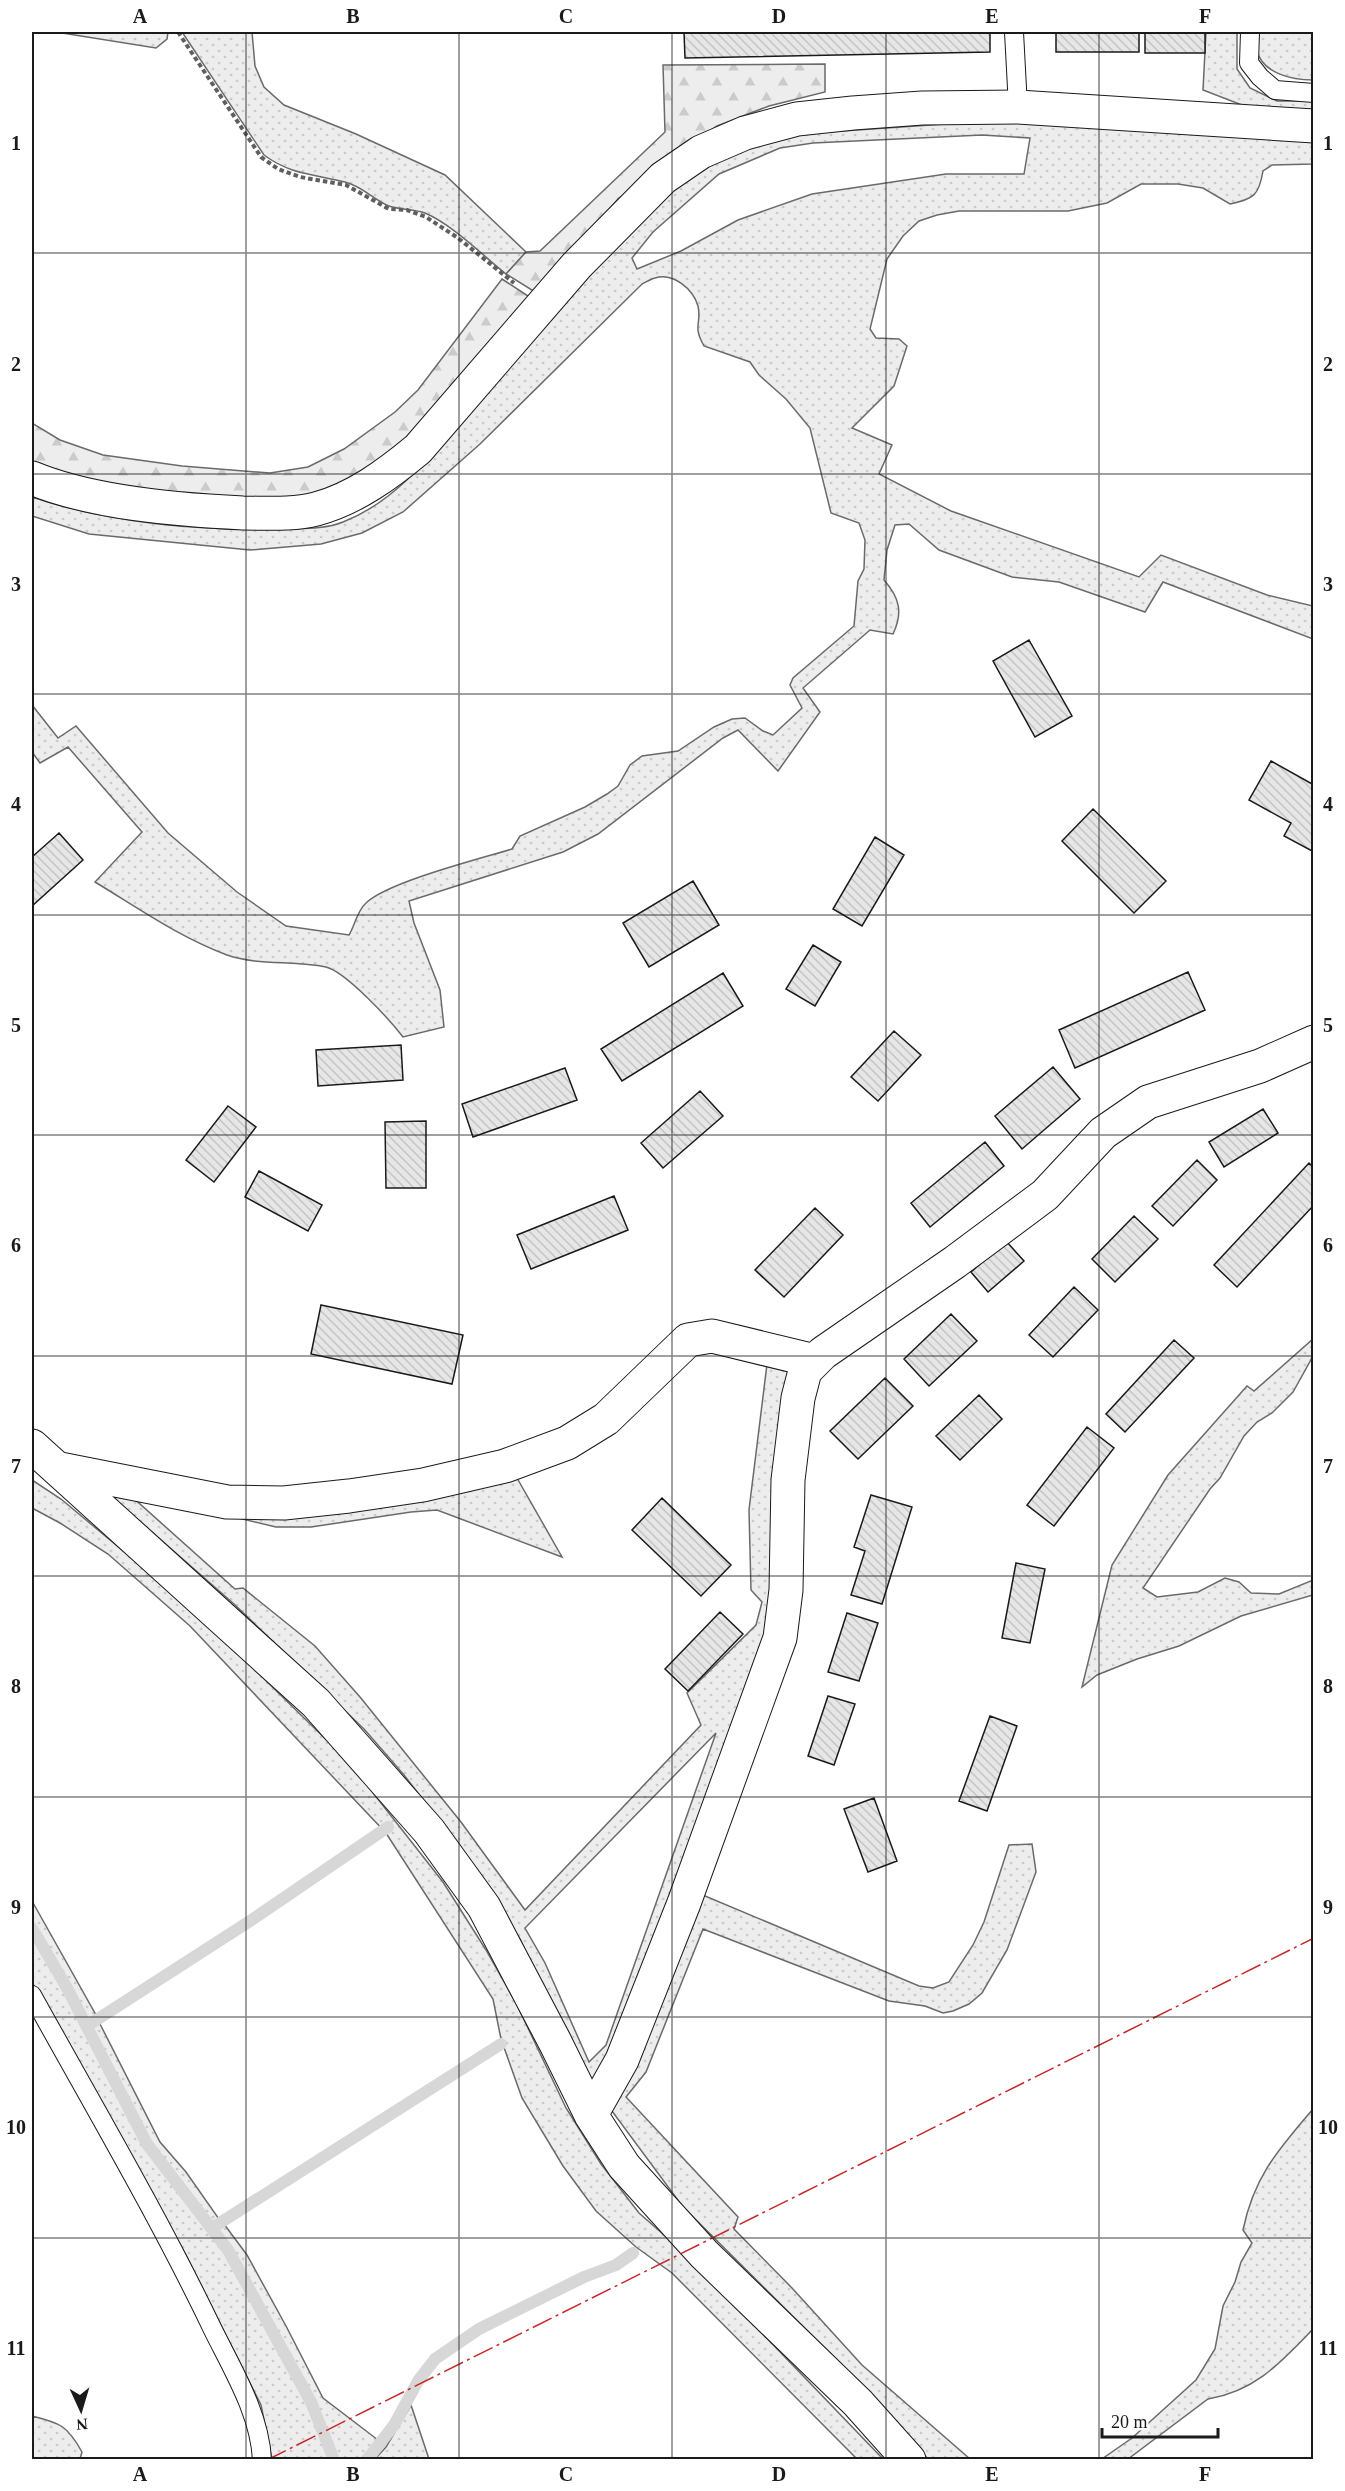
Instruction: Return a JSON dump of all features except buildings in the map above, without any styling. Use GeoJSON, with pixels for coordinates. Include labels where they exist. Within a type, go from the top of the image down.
{"type":"FeatureCollection","features":[{"type":"Feature","properties":{"kind":"street"},"geometry":{"type":"LineString","coordinates":[[32,478],[51,486],[168,508],[272,514],[315,509],[351,495],[389,473],[418,449],[577,265],[663,178],[701,152],[745,133],[796,119],[853,113],[922,108],[1018,106],[1314,126]]}},
{"type":"Feature","properties":{"kind":"street"},"geometry":{"type":"LineString","coordinates":[[591,2115],[622,2060],[680,1914],[780,1638],[786,1590],[788,1480],[798,1398],[805,1371],[824,1353],[955,1262],[1046,1195],[1103,1133],[1148,1102],[1260,1066],[1314,1042]]}},
{"type":"Feature","properties":{"kind":"street"},"geometry":{"type":"LineString","coordinates":[[59,1468],[227,1503],[284,1503],[349,1496],[423,1485],[505,1466],[567,1443],[606,1419],[687,1340],[712,1336],[815,1361]]}},
{"type":"Feature","properties":{"kind":"street"},"geometry":{"type":"LineString","coordinates":[[32,1446],[59,1468],[316,1703],[429,1831],[484,1907],[591,2115],[624,2166],[704,2254],[858,2403],[909,2460]]}},
{"type":"Feature","properties":{"kind":"lane"},"geometry":{"type":"LineString","coordinates":[[1014,32],[1018,106]]}},
{"type":"Feature","properties":{"kind":"lane"},"geometry":{"type":"LineString","coordinates":[[1250,32],[1249,63],[1260,77],[1275,90],[1314,93]]}},
{"type":"Feature","properties":{"kind":"lane"},"geometry":{"type":"LineString","coordinates":[[32,1995],[199,2299],[249,2403],[262,2448],[262,2460]]}},
{"type":"Feature","properties":{"kind":"path"},"geometry":{"type":"LineString","coordinates":[[178,32],[261,157],[278,169],[300,177],[346,185],[389,208],[407,210],[426,217],[458,238],[504,276],[545,303]]}},
{"type":"Feature","properties":{"kind":"green space"},"geometry":{"type":"Polygon","coordinates":[[[56,32],[168,32],[167,39],[156,48],[56,32]]]}},
{"type":"Feature","properties":{"kind":"green space"},"geometry":{"type":"Polygon","coordinates":[[[182,32],[252,32],[255,66],[264,87],[284,105],[356,134],[445,175],[526,252],[506,274],[436,218],[425,213],[389,206],[351,184],[303,173],[274,162],[264,155],[182,32]]]}},
{"type":"Feature","properties":{"kind":"green space"},"geometry":{"type":"Polygon","coordinates":[[[1206,32],[1237,32],[1237,69],[1250,88],[1277,101],[1313,101],[1313,113],[1247,107],[1203,90],[1206,32]]]}},
{"type":"Feature","properties":{"kind":"green space"},"geometry":{"type":"Polygon","coordinates":[[[1257,32],[1313,32],[1313,80],[1288,77],[1265,65],[1257,51],[1257,32]]]}},
{"type":"Feature","properties":{"kind":"green space"},"geometry":{"type":"Polygon","coordinates":[[[825,64],[825,92],[769,106],[717,126],[681,151],[644,182],[619,198],[535,292],[506,274],[526,252],[540,251],[665,132],[663,65],[825,64]]]}},
{"type":"Feature","properties":{"kind":"green space"},"geometry":{"type":"Polygon","coordinates":[[[1004,120],[1313,138],[1313,164],[1272,165],[1263,171],[1260,186],[1254,195],[1230,204],[1203,188],[1178,184],[1141,184],[1107,203],[1068,211],[959,211],[919,221],[903,236],[887,259],[870,329],[876,338],[899,339],[907,346],[894,386],[852,428],[892,445],[879,474],[951,511],[1139,577],[1161,555],[1267,595],[1313,606],[1313,639],[1163,582],[1145,612],[1059,582],[1012,577],[939,550],[909,524],[895,525],[887,550],[884,580],[897,599],[899,612],[893,634],[870,630],[803,688],[820,712],[778,771],[738,730],[723,738],[598,834],[563,852],[409,901],[414,923],[440,990],[444,1027],[403,1037],[367,998],[335,971],[314,965],[251,961],[227,955],[175,931],[95,882],[142,832],[68,747],[40,763],[32,752],[32,705],[58,738],[76,726],[168,833],[237,892],[286,926],[349,935],[363,906],[377,895],[413,879],[512,849],[520,836],[585,807],[607,794],[618,786],[630,765],[642,756],[678,751],[714,727],[732,719],[745,718],[773,735],[802,708],[790,685],[793,678],[854,626],[858,581],[864,569],[865,540],[859,523],[831,513],[810,428],[786,399],[759,375],[750,362],[704,346],[698,329],[698,306],[692,294],[681,283],[669,277],[655,278],[642,284],[480,444],[403,512],[362,533],[321,544],[250,550],[89,534],[32,516],[32,497],[92,513],[186,527],[312,528],[335,525],[355,517],[389,496],[427,460],[562,300],[670,193],[723,158],[761,143],[798,134],[1004,120]],[[982,135],[813,143],[780,148],[719,174],[653,232],[632,258],[637,269],[681,251],[738,220],[812,194],[946,174],[1024,174],[1030,138],[982,135]]]}},
{"type":"Feature","properties":{"kind":"green space"},"geometry":{"type":"Polygon","coordinates":[[[502,279],[531,298],[388,460],[313,499],[129,495],[32,464],[32,423],[60,440],[103,455],[182,466],[270,473],[308,467],[344,449],[395,412],[418,390],[502,279]]]}},
{"type":"Feature","properties":{"kind":"green space"},"geometry":{"type":"Polygon","coordinates":[[[1313,1339],[1313,1356],[1293,1392],[1244,1436],[1220,1478],[1210,1489],[1143,1588],[1157,1597],[1198,1592],[1225,1578],[1239,1582],[1251,1593],[1279,1594],[1313,1580],[1313,1595],[1241,1616],[1179,1646],[1097,1675],[1082,1687],[1112,1565],[1168,1475],[1247,1386],[1254,1391],[1313,1339]]]}},
{"type":"Feature","properties":{"kind":"green space"},"geometry":{"type":"Polygon","coordinates":[[[768,1356],[796,1370],[772,1600],[760,1653],[608,2061],[591,2081],[520,1939],[459,1846],[404,1775],[364,1729],[234,1604],[96,1483],[121,1487],[235,1589],[243,1588],[315,1646],[360,1697],[461,1822],[525,1910],[701,1725],[687,1693],[756,1625],[762,1602],[751,1590],[749,1510],[768,1356]],[[716,1733],[525,1928],[545,1963],[589,2062],[606,2045],[716,1733]]]}},
{"type":"Feature","properties":{"kind":"green space"},"geometry":{"type":"Polygon","coordinates":[[[513,1471],[562,1557],[437,1510],[311,1527],[276,1527],[218,1513],[513,1471]]]}},
{"type":"Feature","properties":{"kind":"green space"},"geometry":{"type":"Polygon","coordinates":[[[32,1480],[61,1499],[152,1575],[252,1667],[348,1761],[443,1882],[486,1950],[517,2005],[566,2108],[601,2164],[639,2213],[687,2255],[883,2459],[857,2459],[672,2273],[636,2247],[596,2211],[563,2166],[522,2098],[501,2039],[493,1999],[386,1833],[190,1626],[108,1554],[32,1508],[32,1480]]]}},
{"type":"Feature","properties":{"kind":"green space"},"geometry":{"type":"Polygon","coordinates":[[[1032,1844],[1036,1872],[1007,1950],[982,1993],[969,2004],[943,2013],[925,2006],[889,2001],[703,1929],[646,2072],[626,2097],[738,2217],[734,2229],[862,2365],[970,2459],[928,2459],[869,2392],[683,2207],[606,2103],[698,1893],[919,1986],[933,1988],[949,1982],[973,1945],[984,1922],[1009,1845],[1032,1844]]]}},
{"type":"Feature","properties":{"kind":"green space"},"geometry":{"type":"Polygon","coordinates":[[[32,1901],[96,2015],[88,2020],[32,1922],[32,1901]]]}},
{"type":"Feature","properties":{"kind":"green space"},"geometry":{"type":"Polygon","coordinates":[[[32,1933],[64,1989],[144,2145],[225,2251],[309,2403],[331,2459],[272,2459],[261,2405],[186,2255],[32,1982],[32,1933]]]}},
{"type":"Feature","properties":{"kind":"green space"},"geometry":{"type":"Polygon","coordinates":[[[99,2022],[160,2142],[186,2172],[219,2219],[213,2224],[149,2142],[92,2028],[99,2022]]]}},
{"type":"Feature","properties":{"kind":"green space"},"geometry":{"type":"Polygon","coordinates":[[[1313,2109],[1313,2329],[1278,2364],[1254,2382],[1225,2395],[1208,2399],[1128,2459],[1102,2459],[1132,2438],[1196,2380],[1215,2349],[1223,2306],[1235,2282],[1241,2262],[1252,2243],[1243,2230],[1254,2194],[1269,2164],[1313,2109]]]}},
{"type":"Feature","properties":{"kind":"green space"},"geometry":{"type":"Polygon","coordinates":[[[224,2224],[247,2255],[323,2398],[378,2440],[361,2459],[337,2459],[314,2401],[230,2248],[217,2229],[224,2224]]]}},
{"type":"Feature","properties":{"kind":"green space"},"geometry":{"type":"Polygon","coordinates":[[[411,2405],[429,2459],[375,2459],[386,2447],[411,2405]]]}},
{"type":"Feature","properties":{"kind":"green space"},"geometry":{"type":"Polygon","coordinates":[[[32,2416],[62,2426],[72,2436],[82,2452],[80,2459],[32,2459],[32,2416]]]}},
{"type":"Feature","properties":{"kind":"waterway"},"geometry":{"type":"LineString","coordinates":[[87,2026],[253,1919],[388,1827]]}},
{"type":"Feature","properties":{"kind":"waterway"},"geometry":{"type":"LineString","coordinates":[[32,1928],[67,1988],[147,2144],[228,2250],[311,2402],[334,2460]]}},
{"type":"Feature","properties":{"kind":"waterway"},"geometry":{"type":"LineString","coordinates":[[212,2228],[501,2044]]}},
{"type":"Feature","properties":{"kind":"waterway"},"geometry":{"type":"LineString","coordinates":[[367,2460],[394,2425],[418,2381],[435,2359],[479,2329],[584,2277],[616,2265],[633,2253]]}},
{"type":"Feature","properties":{"kind":"power"},"geometry":{"type":"LineString","coordinates":[[267,2460],[1314,1938]]}}]}
